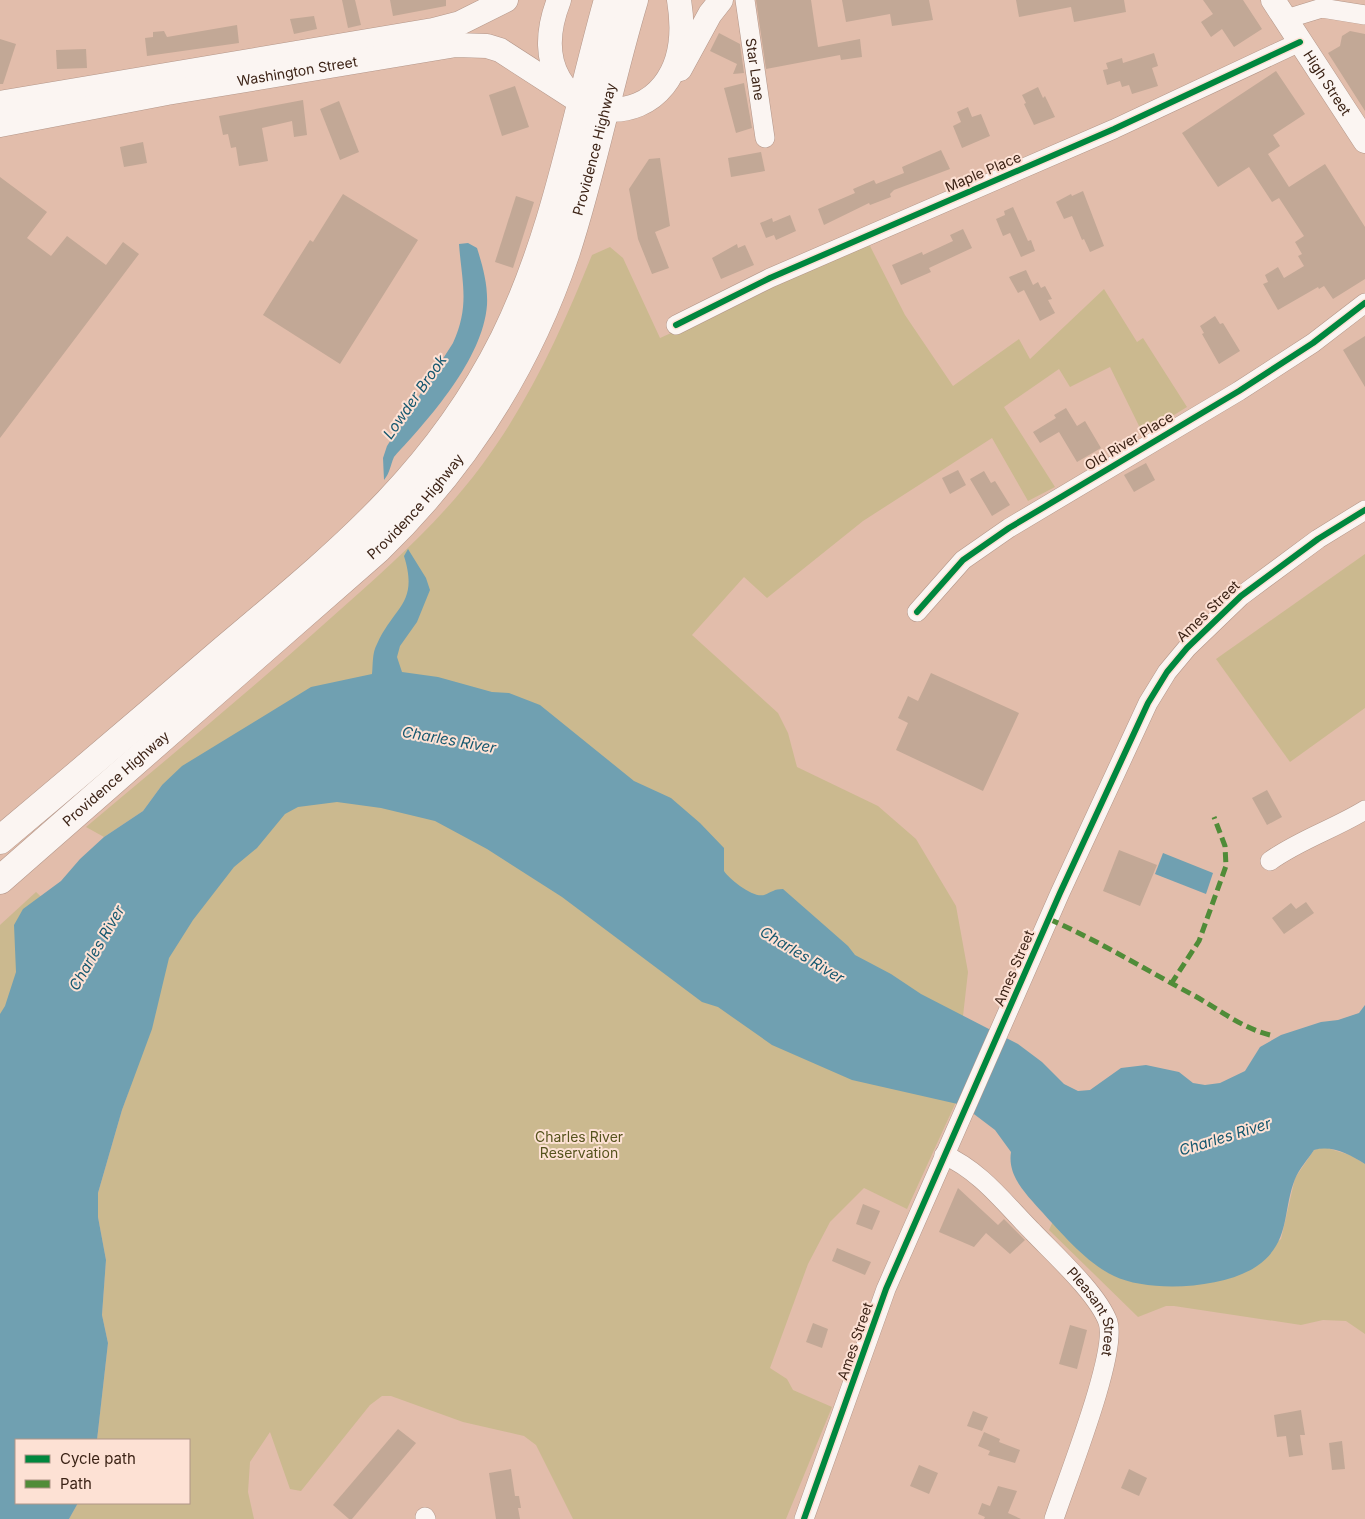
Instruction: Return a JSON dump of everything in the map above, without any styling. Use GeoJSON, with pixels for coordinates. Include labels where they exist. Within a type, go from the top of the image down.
{"type":"FeatureCollection","features":[{"type":"Feature","properties":{"kind":"highway","name":"Providence Highway"},"geometry":{"type":"LineString","coordinates":[[0,880],[371,556],[417,510],[448,474],[500,397],[538,323],[566,250],[593,106],[608,0]]}},
{"type":"Feature","properties":{"kind":"highway","name":"Providence Highway"},"geometry":{"type":"LineString","coordinates":[[0,840],[343,548],[393,499],[430,456],[477,388],[515,316],[549,221],[634,0]]}},
{"type":"Feature","properties":{"kind":"main road","name":"Washington Street"},"geometry":{"type":"LineString","coordinates":[[0,102],[433,30],[460,23],[506,0]]}},
{"type":"Feature","properties":{"kind":"main road"},"geometry":{"type":"LineString","coordinates":[[559,0],[551,34],[552,60],[562,84],[593,106],[629,108],[655,96],[678,72],[710,14],[721,0]]}},
{"type":"Feature","properties":{"kind":"main road"},"geometry":{"type":"LineString","coordinates":[[655,96],[667,80],[678,50],[681,30],[679,0]]}},
{"type":"Feature","properties":{"kind":"main road","name":"High Street"},"geometry":{"type":"LineString","coordinates":[[1280,10],[1365,141]]}},
{"type":"Feature","properties":{"kind":"main road","name":"Washington Street"},"geometry":{"type":"LineString","coordinates":[[0,125],[167,94],[456,45],[487,46],[500,50],[593,106]]}},
{"type":"Feature","properties":{"kind":"street","name":"Star Lane"},"geometry":{"type":"LineString","coordinates":[[745,0],[765,138]]}},
{"type":"Feature","properties":{"kind":"street"},"geometry":{"type":"LineString","coordinates":[[1280,10],[1322,8],[1365,15]]}},
{"type":"Feature","properties":{"kind":"street","name":"Maple Place"},"geometry":{"type":"LineString","coordinates":[[676,325],[770,278],[1114,129],[1300,42]]}},
{"type":"Feature","properties":{"kind":"street","name":"Old River Place"},"geometry":{"type":"LineString","coordinates":[[916,612],[963,560],[1009,528],[1239,391],[1313,343],[1365,303]]}},
{"type":"Feature","properties":{"kind":"street","name":"Ames Street"},"geometry":{"type":"LineString","coordinates":[[804,1519],[886,1289],[1134,730],[1167,672],[1199,634],[1241,596],[1318,539],[1365,510]]}},
{"type":"Feature","properties":{"kind":"street"},"geometry":{"type":"LineString","coordinates":[[1270,861],[1291,848],[1331,830],[1365,810]]}},
{"type":"Feature","properties":{"kind":"street","name":"Pleasant Street"},"geometry":{"type":"LineString","coordinates":[[944,1155],[962,1164],[979,1178],[1052,1251],[1099,1306],[1107,1321],[1110,1336],[1106,1362],[1054,1519]]}},
{"type":"Feature","properties":{"kind":"green space"},"geometry":{"type":"Polygon","coordinates":[[[869,244],[905,315],[953,386],[1019,339],[1030,359],[1104,289],[1137,342],[1143,338],[1187,407],[1143,434],[1110,367],[1070,387],[1059,369],[1004,407],[1055,487],[1028,501],[992,438],[863,521],[767,598],[744,577],[692,635],[778,713],[788,733],[797,767],[878,806],[916,839],[956,906],[968,972],[963,1016],[953,1026],[727,886],[678,818],[162,785],[143,811],[104,837],[86,827],[302,644],[392,563],[448,506],[482,465],[530,390],[557,337],[592,255],[610,247],[623,258],[660,338],[869,244]]]}},
{"type":"Feature","properties":{"kind":"green space"},"geometry":{"type":"Polygon","coordinates":[[[1365,554],[1365,708],[1290,762],[1216,659],[1365,554]]]}},
{"type":"Feature","properties":{"kind":"green space","name":"Charles River Reservation"},"geometry":{"type":"Polygon","coordinates":[[[309,761],[972,1067],[907,1209],[864,1188],[830,1222],[808,1264],[770,1368],[787,1379],[793,1390],[832,1407],[786,1519],[573,1519],[536,1445],[524,1436],[463,1422],[391,1396],[382,1396],[370,1405],[301,1491],[290,1489],[270,1432],[250,1462],[248,1492],[254,1519],[69,1519],[77,1504],[190,1504],[190,1439],[97,1439],[108,1343],[102,1315],[106,1260],[98,1217],[98,1193],[131,1085],[90,982],[309,761]]]}},
{"type":"Feature","properties":{"kind":"green space"},"geometry":{"type":"Polygon","coordinates":[[[36,892],[57,912],[0,1028],[0,925],[36,892]]]}},
{"type":"Feature","properties":{"kind":"green space"},"geometry":{"type":"Polygon","coordinates":[[[1324,1147],[1350,1155],[1365,1164],[1365,1334],[1346,1321],[1323,1320],[1301,1325],[1174,1306],[1166,1306],[1138,1317],[1049,1230],[1054,1219],[1182,1285],[1231,1278],[1281,1239],[1295,1178],[1314,1150],[1324,1147]]]}},
{"type":"Feature","properties":{"kind":"water"},"geometry":{"type":"Polygon","coordinates":[[[468,243],[477,248],[487,290],[487,305],[476,346],[465,367],[438,406],[394,457],[384,480],[383,458],[387,446],[453,343],[458,329],[462,317],[464,294],[459,244],[468,243]]]}},
{"type":"Feature","properties":{"kind":"water","name":"Charles River"},"geometry":{"type":"Polygon","coordinates":[[[408,549],[426,578],[430,590],[417,622],[400,646],[397,657],[402,672],[438,677],[492,692],[509,693],[540,705],[634,781],[671,798],[700,823],[724,848],[724,871],[742,888],[759,895],[783,889],[848,946],[855,955],[891,974],[921,994],[1018,1044],[1042,1062],[1064,1084],[1078,1091],[1090,1090],[1121,1068],[1146,1065],[1179,1072],[1193,1083],[1205,1085],[1220,1083],[1245,1071],[1260,1047],[1281,1035],[1321,1022],[1338,1020],[1359,1013],[1365,1005],[1365,1164],[1347,1154],[1334,1150],[1314,1150],[1295,1179],[1281,1237],[1268,1257],[1243,1274],[1226,1280],[1186,1286],[1146,1285],[1114,1276],[1104,1271],[1076,1248],[1031,1200],[1015,1178],[1012,1170],[1011,1152],[995,1130],[962,1105],[852,1080],[772,1045],[718,1007],[702,1002],[562,897],[487,849],[435,821],[381,808],[337,802],[298,807],[285,814],[257,848],[234,867],[193,920],[169,958],[152,1029],[122,1110],[98,1193],[98,1217],[106,1260],[102,1315],[108,1343],[97,1439],[15,1439],[15,1504],[77,1504],[69,1519],[0,1519],[0,1014],[5,1006],[16,972],[14,925],[23,909],[61,881],[80,859],[104,837],[143,811],[162,785],[182,766],[311,687],[372,674],[375,647],[407,595],[408,572],[404,556],[408,549]]]}},
{"type":"Feature","properties":{"kind":"water"},"geometry":{"type":"Polygon","coordinates":[[[1163,853],[1213,873],[1206,894],[1155,874],[1163,853]]]}},
{"type":"Feature","properties":{"kind":"building"},"geometry":{"type":"Polygon","coordinates":[[[342,0],[355,0],[361,25],[348,28],[342,0]]]}},
{"type":"Feature","properties":{"kind":"building"},"geometry":{"type":"Polygon","coordinates":[[[390,0],[446,0],[446,6],[393,16],[390,0]]]}},
{"type":"Feature","properties":{"kind":"building"},"geometry":{"type":"Polygon","coordinates":[[[756,0],[811,0],[818,47],[860,39],[862,57],[841,60],[840,55],[766,69],[756,0]]]}},
{"type":"Feature","properties":{"kind":"building"},"geometry":{"type":"Polygon","coordinates":[[[842,0],[929,0],[933,20],[892,26],[890,14],[846,22],[842,0]]]}},
{"type":"Feature","properties":{"kind":"building"},"geometry":{"type":"Polygon","coordinates":[[[1016,0],[1124,0],[1126,12],[1074,22],[1071,7],[1019,17],[1016,0]]]}},
{"type":"Feature","properties":{"kind":"building"},"geometry":{"type":"Polygon","coordinates":[[[1203,0],[1243,0],[1262,29],[1234,47],[1222,29],[1211,37],[1201,22],[1213,14],[1203,0]]]}},
{"type":"Feature","properties":{"kind":"building"},"geometry":{"type":"Polygon","coordinates":[[[314,16],[317,29],[294,34],[290,19],[314,16]]]}},
{"type":"Feature","properties":{"kind":"building"},"geometry":{"type":"Polygon","coordinates":[[[237,25],[239,43],[147,56],[145,38],[153,37],[153,32],[164,31],[167,37],[237,25]]]}},
{"type":"Feature","properties":{"kind":"building"},"geometry":{"type":"Polygon","coordinates":[[[1350,31],[1365,34],[1365,111],[1328,53],[1340,46],[1342,36],[1350,31]]]}},
{"type":"Feature","properties":{"kind":"building"},"geometry":{"type":"Polygon","coordinates":[[[719,33],[740,44],[744,73],[733,74],[737,64],[710,51],[719,33]]]}},
{"type":"Feature","properties":{"kind":"building"},"geometry":{"type":"Polygon","coordinates":[[[0,39],[16,44],[3,84],[0,84],[0,39]]]}},
{"type":"Feature","properties":{"kind":"building"},"geometry":{"type":"Polygon","coordinates":[[[86,49],[87,68],[57,69],[56,50],[86,49]]]}},
{"type":"Feature","properties":{"kind":"building"},"geometry":{"type":"Polygon","coordinates":[[[1154,53],[1158,66],[1152,68],[1158,86],[1132,94],[1129,85],[1122,87],[1120,81],[1107,85],[1103,70],[1108,69],[1106,63],[1122,58],[1123,63],[1154,53]]]}},
{"type":"Feature","properties":{"kind":"building"},"geometry":{"type":"Polygon","coordinates":[[[1276,71],[1305,114],[1273,135],[1280,146],[1268,154],[1289,187],[1325,164],[1365,227],[1365,279],[1333,299],[1324,286],[1319,289],[1318,287],[1278,310],[1263,284],[1268,282],[1265,275],[1278,267],[1284,278],[1304,266],[1298,256],[1302,254],[1295,242],[1304,236],[1279,198],[1272,202],[1249,167],[1218,187],[1182,133],[1276,71]]]}},
{"type":"Feature","properties":{"kind":"building"},"geometry":{"type":"Polygon","coordinates":[[[744,83],[752,128],[736,133],[724,88],[744,83]]]}},
{"type":"Feature","properties":{"kind":"building"},"geometry":{"type":"Polygon","coordinates":[[[515,86],[529,127],[502,136],[489,95],[515,86]]]}},
{"type":"Feature","properties":{"kind":"building"},"geometry":{"type":"Polygon","coordinates":[[[1038,87],[1043,98],[1045,96],[1055,117],[1034,125],[1022,95],[1038,87]]]}},
{"type":"Feature","properties":{"kind":"building"},"geometry":{"type":"Polygon","coordinates":[[[303,100],[307,135],[294,137],[292,121],[262,128],[268,161],[239,166],[236,147],[231,148],[228,134],[223,135],[219,116],[303,100]]]}},
{"type":"Feature","properties":{"kind":"building"},"geometry":{"type":"Polygon","coordinates":[[[339,101],[359,152],[340,160],[320,109],[339,101]]]}},
{"type":"Feature","properties":{"kind":"building"},"geometry":{"type":"Polygon","coordinates":[[[968,107],[972,117],[981,114],[990,136],[962,148],[953,126],[961,122],[957,112],[968,107]]]}},
{"type":"Feature","properties":{"kind":"building"},"geometry":{"type":"Polygon","coordinates":[[[143,142],[147,163],[124,167],[120,147],[143,142]]]}},
{"type":"Feature","properties":{"kind":"building"},"geometry":{"type":"Polygon","coordinates":[[[941,150],[950,169],[894,190],[890,194],[891,197],[870,205],[869,203],[824,225],[818,209],[855,193],[853,189],[874,180],[876,184],[904,173],[902,167],[941,150]]]}},
{"type":"Feature","properties":{"kind":"building"},"geometry":{"type":"Polygon","coordinates":[[[761,152],[765,171],[731,177],[728,158],[761,152]]]}},
{"type":"Feature","properties":{"kind":"building"},"geometry":{"type":"Polygon","coordinates":[[[660,158],[670,226],[655,232],[669,268],[652,274],[638,239],[629,189],[649,159],[660,158]]]}},
{"type":"Feature","properties":{"kind":"building"},"geometry":{"type":"Polygon","coordinates":[[[0,177],[47,212],[27,238],[51,256],[67,236],[106,265],[123,242],[139,254],[0,438],[0,177]]]}},
{"type":"Feature","properties":{"kind":"building"},"geometry":{"type":"Polygon","coordinates":[[[1083,191],[1104,246],[1090,252],[1084,239],[1082,240],[1072,216],[1064,219],[1056,202],[1071,194],[1072,196],[1083,191]]]}},
{"type":"Feature","properties":{"kind":"building"},"geometry":{"type":"Polygon","coordinates":[[[343,194],[418,240],[340,364],[263,315],[310,240],[313,242],[343,194]]]}},
{"type":"Feature","properties":{"kind":"building"},"geometry":{"type":"Polygon","coordinates":[[[516,196],[534,202],[513,268],[495,262],[516,196]]]}},
{"type":"Feature","properties":{"kind":"building"},"geometry":{"type":"Polygon","coordinates":[[[1013,207],[1028,241],[1031,240],[1035,251],[1021,257],[1010,233],[1003,236],[996,219],[1005,215],[1004,211],[1013,207]]]}},
{"type":"Feature","properties":{"kind":"building"},"geometry":{"type":"Polygon","coordinates":[[[790,215],[796,231],[776,240],[774,235],[766,238],[760,223],[772,218],[773,222],[790,215]]]}},
{"type":"Feature","properties":{"kind":"building"},"geometry":{"type":"Polygon","coordinates":[[[963,229],[972,248],[929,268],[931,272],[901,285],[892,265],[922,252],[923,255],[953,241],[950,235],[963,229]]]}},
{"type":"Feature","properties":{"kind":"building"},"geometry":{"type":"Polygon","coordinates":[[[737,244],[738,248],[745,245],[754,265],[721,279],[712,258],[737,244]]]}},
{"type":"Feature","properties":{"kind":"building"},"geometry":{"type":"Polygon","coordinates":[[[1026,270],[1033,285],[1038,282],[1041,288],[1045,286],[1052,299],[1048,300],[1055,313],[1040,321],[1024,290],[1018,293],[1009,277],[1026,270]]]}},
{"type":"Feature","properties":{"kind":"building"},"geometry":{"type":"Polygon","coordinates":[[[1215,316],[1220,324],[1223,323],[1240,351],[1219,364],[1202,334],[1204,333],[1200,326],[1215,316]]]}},
{"type":"Feature","properties":{"kind":"building"},"geometry":{"type":"Polygon","coordinates":[[[1365,336],[1365,387],[1343,350],[1365,336]]]}},
{"type":"Feature","properties":{"kind":"building"},"geometry":{"type":"Polygon","coordinates":[[[1066,408],[1077,426],[1085,421],[1101,448],[1077,462],[1059,432],[1040,443],[1033,432],[1056,418],[1054,415],[1066,408]]]}},
{"type":"Feature","properties":{"kind":"building"},"geometry":{"type":"Polygon","coordinates":[[[1146,463],[1155,480],[1134,492],[1124,475],[1146,463]]]}},
{"type":"Feature","properties":{"kind":"building"},"geometry":{"type":"Polygon","coordinates":[[[958,470],[966,485],[950,494],[942,478],[958,470]]]}},
{"type":"Feature","properties":{"kind":"building"},"geometry":{"type":"Polygon","coordinates":[[[984,471],[991,483],[995,481],[1010,505],[992,516],[970,479],[984,471]]]}},
{"type":"Feature","properties":{"kind":"building"},"geometry":{"type":"Polygon","coordinates":[[[931,673],[1019,713],[983,791],[896,750],[908,723],[898,718],[908,696],[918,701],[931,673]]]}},
{"type":"Feature","properties":{"kind":"building"},"geometry":{"type":"Polygon","coordinates":[[[1267,790],[1282,817],[1267,825],[1252,798],[1267,790]]]}},
{"type":"Feature","properties":{"kind":"building"},"geometry":{"type":"Polygon","coordinates":[[[1119,850],[1157,865],[1140,906],[1103,891],[1119,850]]]}},
{"type":"Feature","properties":{"kind":"building"},"geometry":{"type":"Polygon","coordinates":[[[1306,902],[1314,913],[1284,934],[1272,918],[1291,903],[1296,909],[1306,902]]]}},
{"type":"Feature","properties":{"kind":"building"},"geometry":{"type":"Polygon","coordinates":[[[958,1188],[998,1225],[1004,1219],[1025,1240],[1010,1254],[986,1233],[974,1247],[939,1232],[958,1188]]]}},
{"type":"Feature","properties":{"kind":"building"},"geometry":{"type":"Polygon","coordinates":[[[863,1204],[880,1211],[872,1230],[856,1224],[863,1204]]]}},
{"type":"Feature","properties":{"kind":"building"},"geometry":{"type":"Polygon","coordinates":[[[837,1248],[871,1262],[865,1275],[832,1261],[837,1248]]]}},
{"type":"Feature","properties":{"kind":"building"},"geometry":{"type":"Polygon","coordinates":[[[813,1323],[828,1329],[822,1348],[806,1342],[813,1323]]]}},
{"type":"Feature","properties":{"kind":"building"},"geometry":{"type":"Polygon","coordinates":[[[1070,1325],[1087,1330],[1077,1369],[1059,1364],[1070,1325]]]}},
{"type":"Feature","properties":{"kind":"building"},"geometry":{"type":"Polygon","coordinates":[[[1301,1410],[1305,1435],[1300,1435],[1303,1455],[1289,1457],[1286,1436],[1277,1437],[1274,1415],[1301,1410]]]}},
{"type":"Feature","properties":{"kind":"building"},"geometry":{"type":"Polygon","coordinates":[[[973,1411],[988,1417],[982,1431],[967,1426],[973,1411]]]}},
{"type":"Feature","properties":{"kind":"building"},"geometry":{"type":"Polygon","coordinates":[[[398,1429],[416,1443],[352,1519],[349,1519],[333,1505],[398,1429]]]}},
{"type":"Feature","properties":{"kind":"building"},"geometry":{"type":"Polygon","coordinates":[[[984,1432],[1000,1439],[999,1442],[1020,1450],[1015,1463],[988,1455],[990,1451],[978,1446],[984,1432]]]}},
{"type":"Feature","properties":{"kind":"building"},"geometry":{"type":"Polygon","coordinates":[[[1342,1441],[1345,1469],[1332,1470],[1329,1443],[1342,1441]]]}},
{"type":"Feature","properties":{"kind":"building"},"geometry":{"type":"Polygon","coordinates":[[[919,1465],[938,1473],[929,1494],[910,1486],[919,1465]]]}},
{"type":"Feature","properties":{"kind":"building"},"geometry":{"type":"Polygon","coordinates":[[[511,1469],[515,1496],[519,1496],[521,1508],[518,1508],[520,1519],[496,1519],[489,1473],[511,1469]]]}},
{"type":"Feature","properties":{"kind":"building"},"geometry":{"type":"Polygon","coordinates":[[[1129,1469],[1147,1478],[1139,1496],[1121,1488],[1129,1469]]]}},
{"type":"Feature","properties":{"kind":"building"},"geometry":{"type":"Polygon","coordinates":[[[998,1486],[1017,1491],[1008,1513],[1021,1519],[984,1519],[985,1517],[978,1514],[982,1503],[990,1506],[998,1486]]]}},
{"type":"Feature","properties":{"kind":"marked path"},"geometry":{"type":"LineString","coordinates":[[1171,984],[1199,941],[1226,866],[1225,846],[1214,817]]}},
{"type":"Feature","properties":{"kind":"marked path"},"geometry":{"type":"LineString","coordinates":[[1049,919],[1122,956],[1250,1028],[1270,1035]]}},
{"type":"Feature","properties":{"kind":"cycle path"},"geometry":{"type":"LineString","coordinates":[[676,325],[770,278],[1114,129],[1300,42]]}},
{"type":"Feature","properties":{"kind":"cycle path"},"geometry":{"type":"LineString","coordinates":[[917,612],[963,560],[1009,528],[1239,391],[1313,343],[1365,303]]}},
{"type":"Feature","properties":{"kind":"cycle path"},"geometry":{"type":"LineString","coordinates":[[804,1519],[886,1289],[1060,893],[1148,703],[1167,672],[1187,648],[1241,596],[1318,539],[1365,510]]}},
{"type":"Feature","properties":{"kind":"water label","name":"Lowder Brook"},"geometry":{"type":"Point","coordinates":[415,397]}}]}
